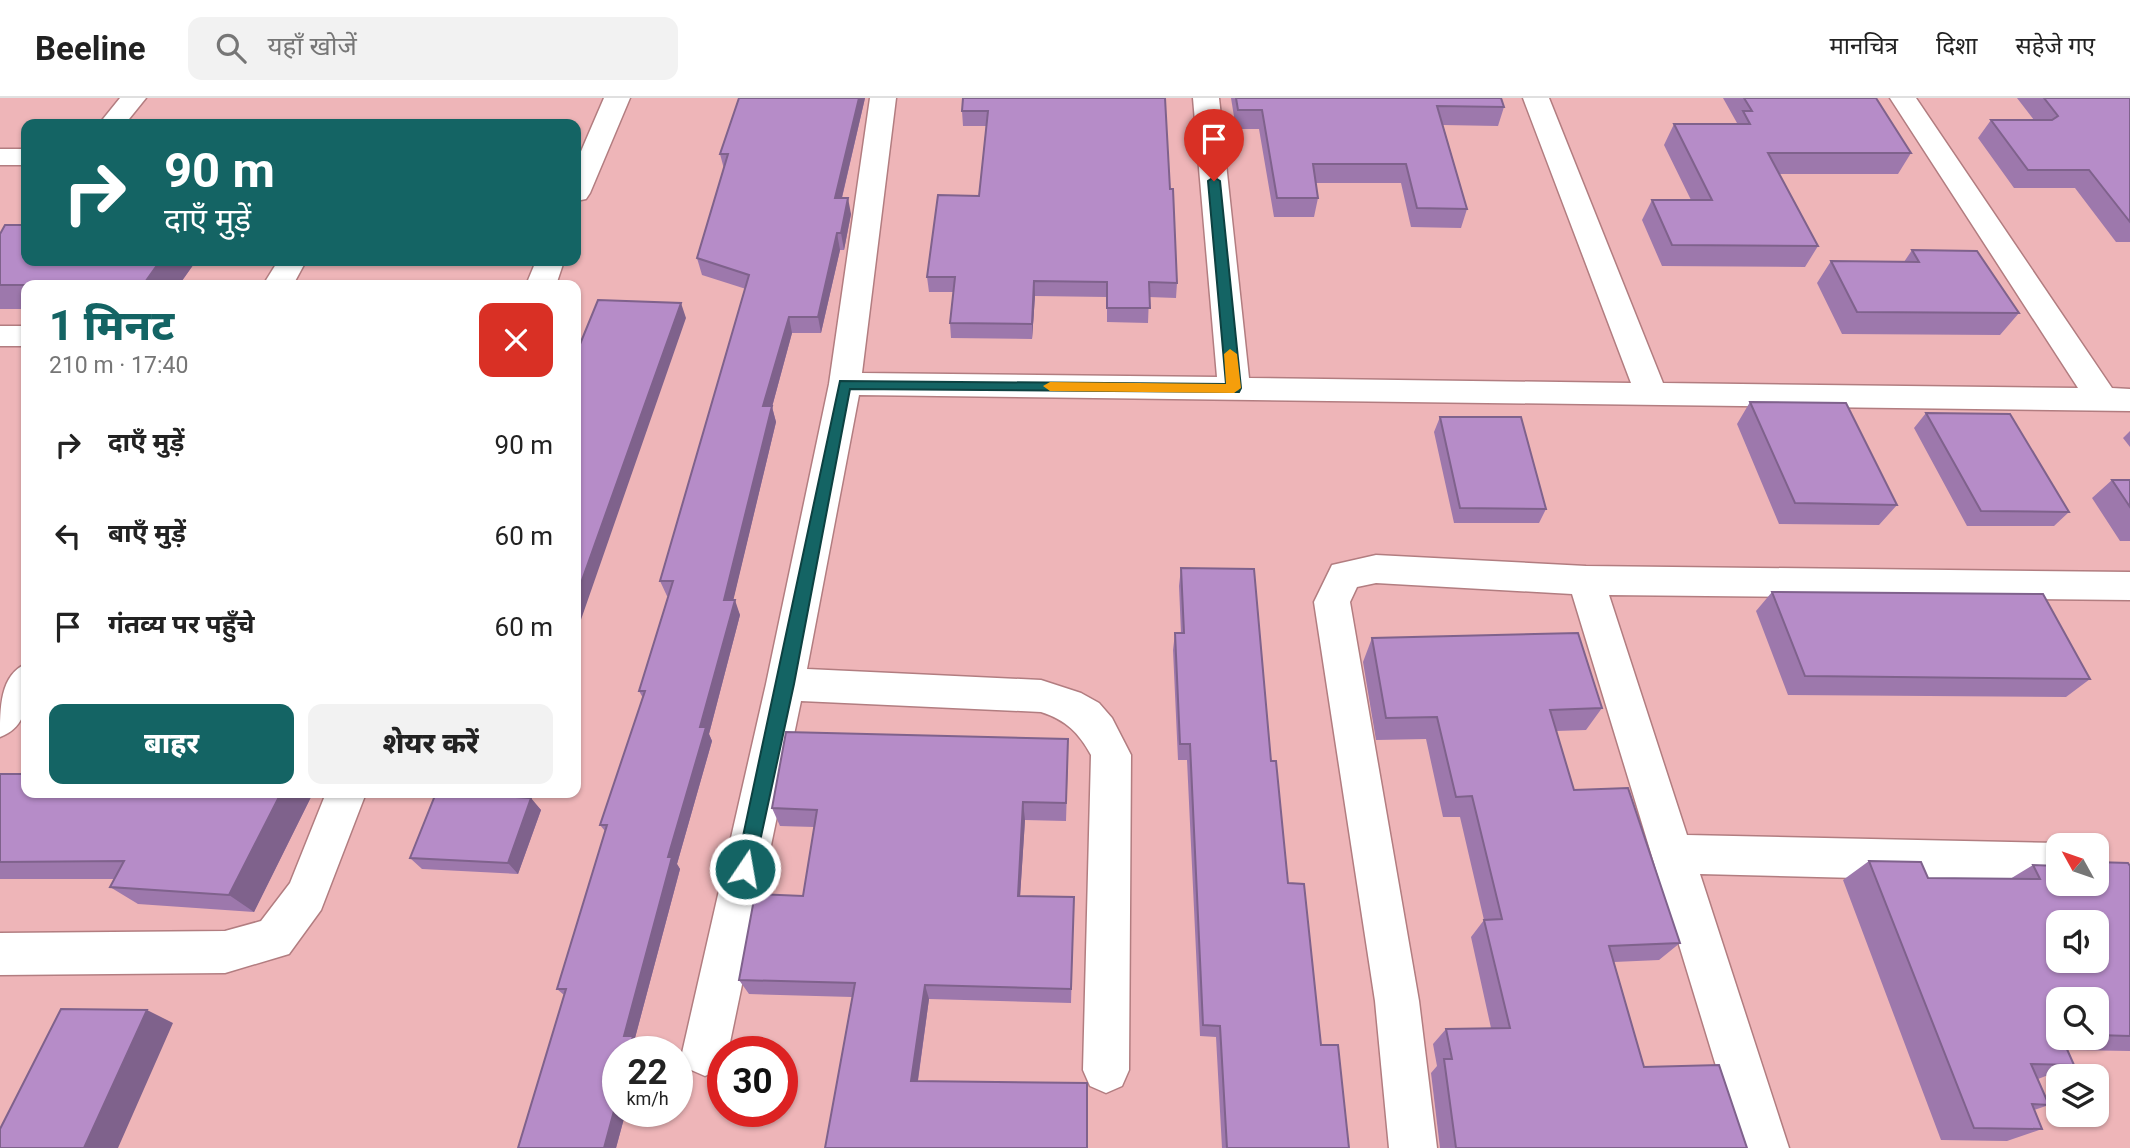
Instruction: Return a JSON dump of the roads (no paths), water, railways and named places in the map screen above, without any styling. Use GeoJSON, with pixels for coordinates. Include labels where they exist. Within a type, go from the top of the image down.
{"type":"FeatureCollection","features":[{"type":"Feature","properties":{"kind":"street"},"geometry":{"type":"LineString","coordinates":[[116,119],[133,98]]}},
{"type":"Feature","properties":{"kind":"street"},"geometry":{"type":"LineString","coordinates":[[582,161],[617,98]]}},
{"type":"Feature","properties":{"kind":"street"},"geometry":{"type":"LineString","coordinates":[[705,1052],[785,684],[845,384],[883,98]]}},
{"type":"Feature","properties":{"kind":"street"},"geometry":{"type":"LineString","coordinates":[[1206,98],[1234,388]]}},
{"type":"Feature","properties":{"kind":"street"},"geometry":{"type":"LineString","coordinates":[[1536,98],[1651,393]]}},
{"type":"Feature","properties":{"kind":"street"},"geometry":{"type":"LineString","coordinates":[[1903,98],[2116,400]]}},
{"type":"Feature","properties":{"kind":"street"},"geometry":{"type":"LineString","coordinates":[[0,157],[21,157]]}},
{"type":"Feature","properties":{"kind":"street"},"geometry":{"type":"LineString","coordinates":[[0,336],[21,336]]}},
{"type":"Feature","properties":{"kind":"street"},"geometry":{"type":"LineString","coordinates":[[845,384],[2116,400]]}},
{"type":"Feature","properties":{"kind":"street"},"geometry":{"type":"LineString","coordinates":[[1413,1148],[1397,1001],[1332,602],[1345,575],[1376,569],[1586,580],[2130,586]]}},
{"type":"Feature","properties":{"kind":"street"},"geometry":{"type":"LineString","coordinates":[[1586,580],[1765,1148]]}},
{"type":"Feature","properties":{"kind":"street"},"geometry":{"type":"LineString","coordinates":[[785,684],[1041,696],[1075,706],[1096,724],[1111,755],[1106,1070]]}},
{"type":"Feature","properties":{"kind":"street"},"geometry":{"type":"LineString","coordinates":[[0,720],[21,688]]}},
{"type":"Feature","properties":{"kind":"street"},"geometry":{"type":"LineString","coordinates":[[0,954],[225,952],[274,939],[306,896],[344,798]]}},
{"type":"Feature","properties":{"kind":"street"},"geometry":{"type":"LineString","coordinates":[[1671,854],[2046,863]]}}]}
